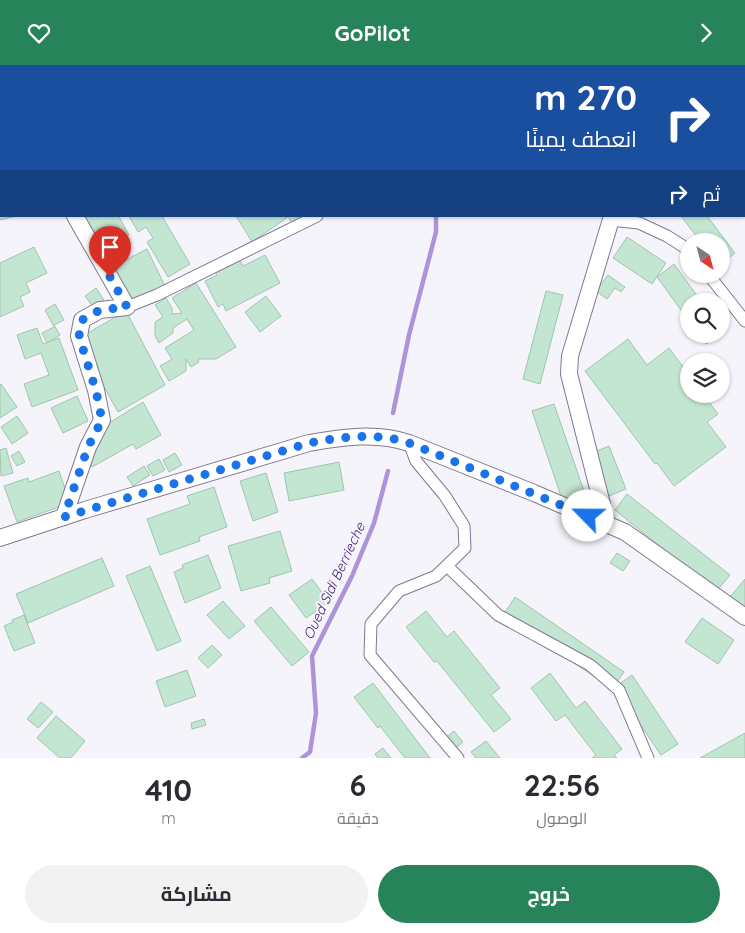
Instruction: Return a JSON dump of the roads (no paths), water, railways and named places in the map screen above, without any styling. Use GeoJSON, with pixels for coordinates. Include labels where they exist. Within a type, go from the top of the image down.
{"type":"FeatureCollection","features":[{"type":"Feature","properties":{"kind":"street"},"geometry":{"type":"LineString","coordinates":[[76,217],[127,307]]}},
{"type":"Feature","properties":{"kind":"street"},"geometry":{"type":"LineString","coordinates":[[64,517],[88,447],[102,420],[96,391],[79,336],[82,320],[100,310],[127,307],[157,295],[316,217]]}},
{"type":"Feature","properties":{"kind":"street"},"geometry":{"type":"LineString","coordinates":[[607,523],[570,374],[570,356],[611,218],[639,223],[680,244]]}},
{"type":"Feature","properties":{"kind":"street"},"geometry":{"type":"LineString","coordinates":[[715,283],[745,321]]}},
{"type":"Feature","properties":{"kind":"street"},"geometry":{"type":"LineString","coordinates":[[0,537],[309,443],[338,437],[396,438],[607,523],[647,546],[745,617]]}},
{"type":"Feature","properties":{"kind":"street"},"geometry":{"type":"LineString","coordinates":[[409,443],[416,461],[445,496],[464,526],[465,548],[436,576],[399,591],[371,624],[370,655],[458,758]]}},
{"type":"Feature","properties":{"kind":"street"},"geometry":{"type":"LineString","coordinates":[[447,566],[498,615],[590,665],[619,690],[648,758]]}},
{"type":"Feature","properties":{"kind":"waterway"},"geometry":{"type":"LineString","coordinates":[[393,413],[409,335],[436,232],[436,217]]}},
{"type":"Feature","properties":{"kind":"waterway","name":"Oued Sidi Berrieche"},"geometry":{"type":"LineString","coordinates":[[302,758],[310,752],[316,713],[312,656],[352,576],[374,523],[388,471]]}}]}
